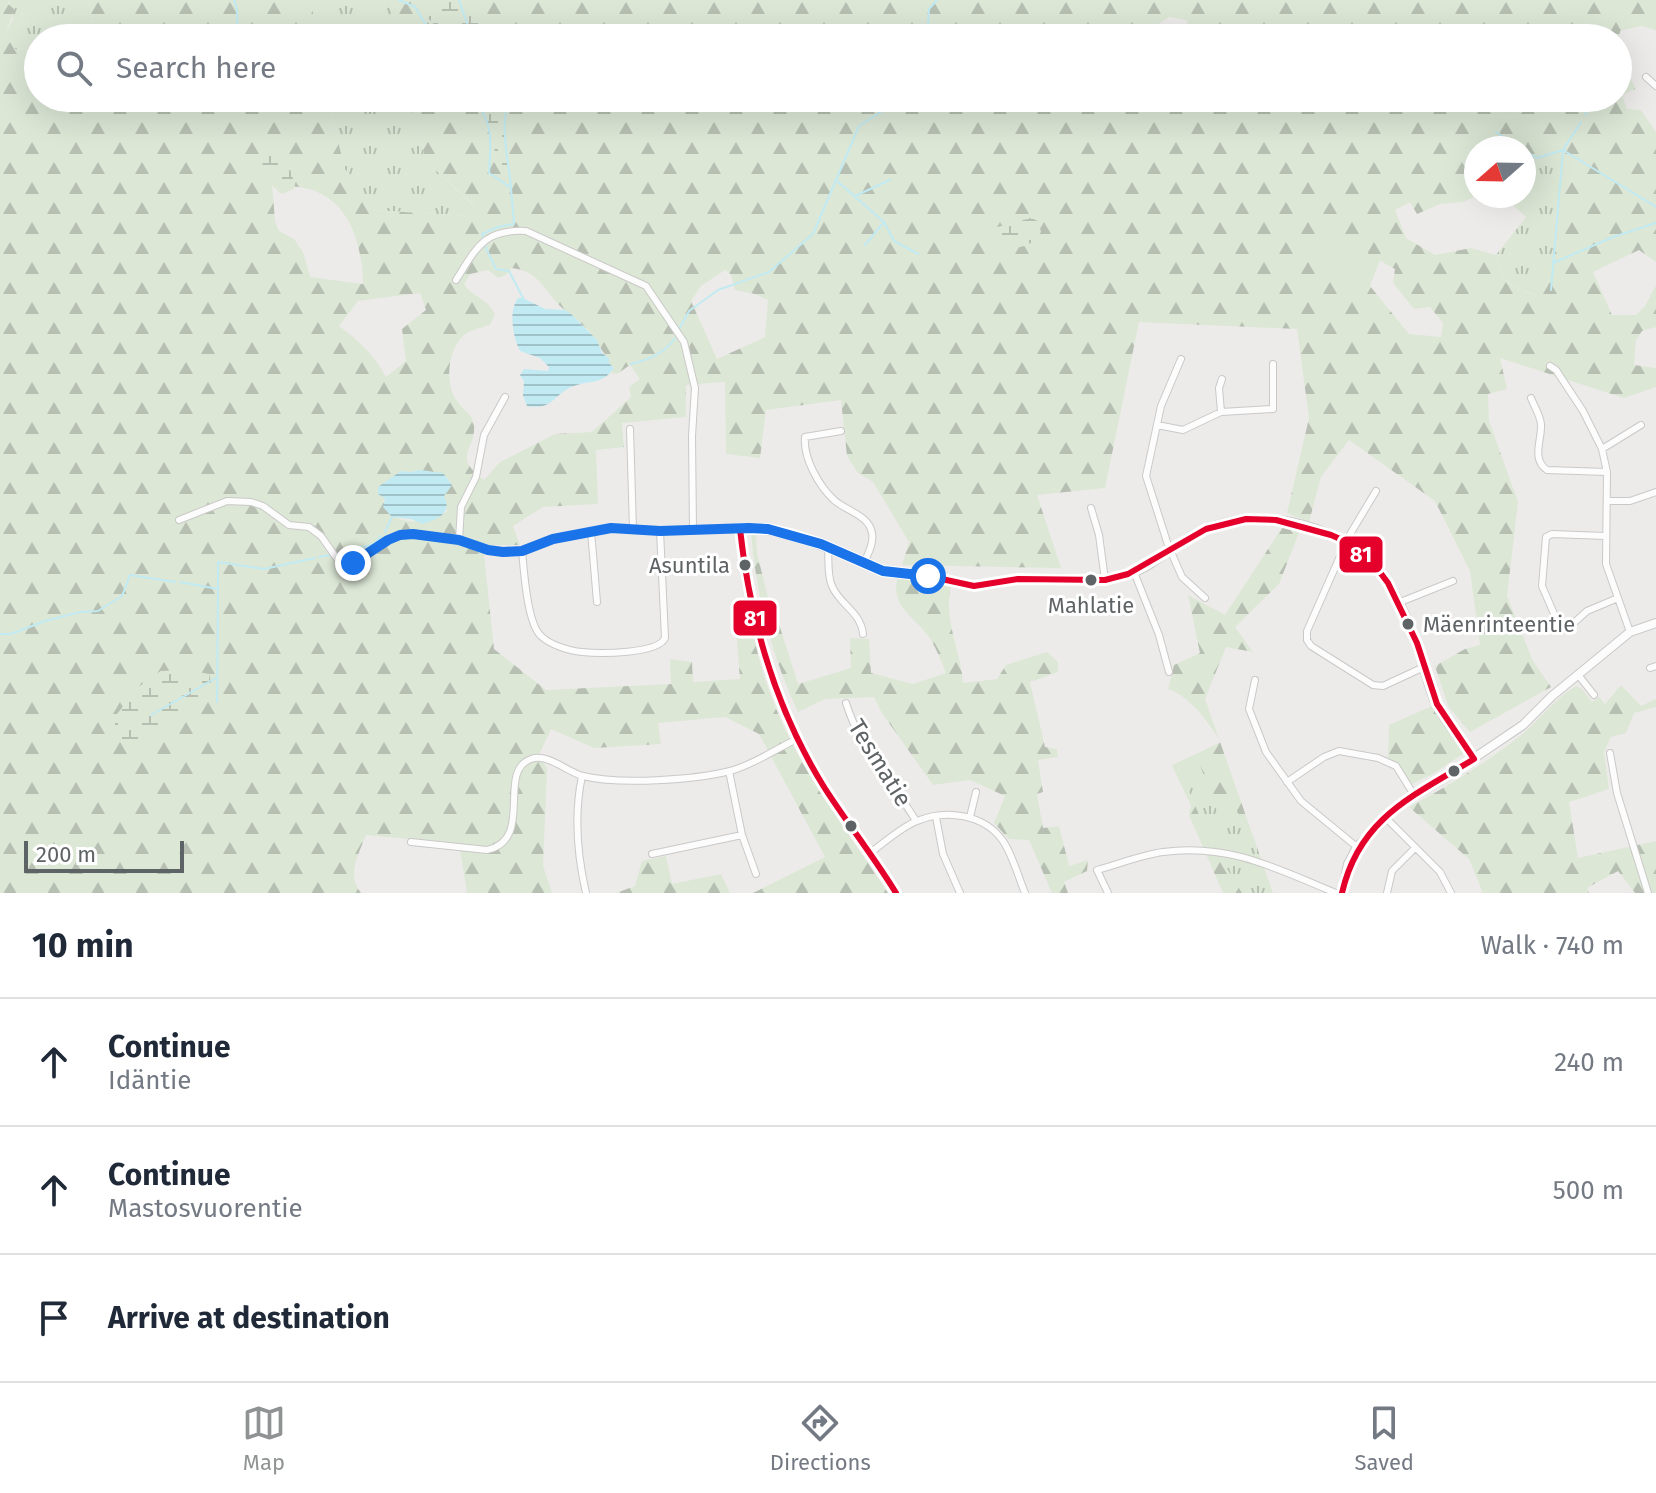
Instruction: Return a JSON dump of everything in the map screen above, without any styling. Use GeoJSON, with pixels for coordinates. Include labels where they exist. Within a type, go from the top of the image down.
{"type":"FeatureCollection","features":[{"type":"Feature","properties":{"kind":"street"},"geometry":{"type":"LineString","coordinates":[[1646,77],[1656,86]]}},
{"type":"Feature","properties":{"kind":"street"},"geometry":{"type":"LineString","coordinates":[[456,280],[475,250],[487,239],[507,230],[526,231],[646,286],[684,342],[695,388],[693,530]]}},
{"type":"Feature","properties":{"kind":"street"},"geometry":{"type":"LineString","coordinates":[[1181,359],[1161,406],[1146,476],[1148,490],[1182,577],[1205,598]]}},
{"type":"Feature","properties":{"kind":"street"},"geometry":{"type":"LineString","coordinates":[[1157,425],[1183,430],[1221,412],[1273,409],[1273,364]]}},
{"type":"Feature","properties":{"kind":"street"},"geometry":{"type":"LineString","coordinates":[[1550,366],[1556,370],[1583,411],[1602,449],[1607,472],[1606,564],[1630,632]]}},
{"type":"Feature","properties":{"kind":"street"},"geometry":{"type":"LineString","coordinates":[[1221,412],[1219,388],[1222,379]]}},
{"type":"Feature","properties":{"kind":"street"},"geometry":{"type":"LineString","coordinates":[[459,540],[461,507],[479,466],[484,435],[505,397]]}},
{"type":"Feature","properties":{"kind":"street"},"geometry":{"type":"LineString","coordinates":[[1531,398],[1541,422],[1538,459],[1541,467],[1547,470],[1607,472]]}},
{"type":"Feature","properties":{"kind":"street"},"geometry":{"type":"LineString","coordinates":[[1602,449],[1641,425]]}},
{"type":"Feature","properties":{"kind":"street"},"geometry":{"type":"LineString","coordinates":[[630,429],[633,530]]}},
{"type":"Feature","properties":{"kind":"street"},"geometry":{"type":"LineString","coordinates":[[841,431],[805,437],[804,446],[824,489],[836,502],[867,521],[873,534],[864,563]]}},
{"type":"Feature","properties":{"kind":"street"},"geometry":{"type":"LineString","coordinates":[[1376,491],[1347,542],[1307,631],[1308,643],[1377,686],[1424,667]]}},
{"type":"Feature","properties":{"kind":"street"},"geometry":{"type":"LineString","coordinates":[[1607,501],[1630,501],[1656,492]]}},
{"type":"Feature","properties":{"kind":"street"},"geometry":{"type":"LineString","coordinates":[[179,520],[227,501],[251,502],[263,506],[289,525],[309,527],[321,536],[340,563],[346,565],[400,535],[459,540],[488,550],[522,551],[553,539],[611,528],[660,531],[768,529],[828,548],[883,571],[974,586],[1018,579],[1105,580],[1134,572],[1206,529],[1246,519],[1289,522],[1347,542],[1379,571],[1398,603],[1437,704],[1474,759]]}},
{"type":"Feature","properties":{"kind":"street"},"geometry":{"type":"LineString","coordinates":[[1091,508],[1099,535],[1105,580]]}},
{"type":"Feature","properties":{"kind":"street"},"geometry":{"type":"LineString","coordinates":[[740,529],[757,632],[768,669],[797,739],[826,790],[896,893]]}},
{"type":"Feature","properties":{"kind":"street"},"geometry":{"type":"LineString","coordinates":[[591,531],[597,602]]}},
{"type":"Feature","properties":{"kind":"street"},"geometry":{"type":"LineString","coordinates":[[522,551],[532,622],[541,637],[581,652],[649,650],[661,645],[665,638],[660,531]]}},
{"type":"Feature","properties":{"kind":"street"},"geometry":{"type":"LineString","coordinates":[[1606,536],[1552,534],[1546,537],[1542,586],[1561,630],[1566,630],[1587,611],[1618,598]]}},
{"type":"Feature","properties":{"kind":"street"},"geometry":{"type":"LineString","coordinates":[[828,548],[830,583],[859,620],[863,634]]}},
{"type":"Feature","properties":{"kind":"street"},"geometry":{"type":"LineString","coordinates":[[1134,572],[1159,635],[1169,672]]}},
{"type":"Feature","properties":{"kind":"street"},"geometry":{"type":"LineString","coordinates":[[1398,603],[1453,581]]}},
{"type":"Feature","properties":{"kind":"street"},"geometry":{"type":"LineString","coordinates":[[1108,893],[1097,870],[1161,852],[1213,851],[1251,858],[1339,893],[1357,847],[1386,818],[1414,795],[1523,725],[1552,696],[1630,632],[1656,623]]}},
{"type":"Feature","properties":{"kind":"street"},"geometry":{"type":"LineString","coordinates":[[1579,676],[1594,695]]}},
{"type":"Feature","properties":{"kind":"street"},"geometry":{"type":"LineString","coordinates":[[1255,680],[1249,709],[1266,752],[1301,801],[1357,847]]}},
{"type":"Feature","properties":{"kind":"street","name":"Tesmatie"},"geometry":{"type":"LineString","coordinates":[[846,703],[868,753],[916,821]]}},
{"type":"Feature","properties":{"kind":"street"},"geometry":{"type":"LineString","coordinates":[[411,842],[487,850],[497,848],[506,840],[513,825],[515,784],[521,766],[532,759],[553,762],[582,776],[651,781],[729,771],[797,739]]}},
{"type":"Feature","properties":{"kind":"street"},"geometry":{"type":"LineString","coordinates":[[1287,782],[1324,757],[1339,751],[1378,758],[1396,766],[1414,795]]}},
{"type":"Feature","properties":{"kind":"street"},"geometry":{"type":"LineString","coordinates":[[1610,753],[1617,793],[1648,893]]}},
{"type":"Feature","properties":{"kind":"street"},"geometry":{"type":"LineString","coordinates":[[729,771],[742,835],[756,874]]}},
{"type":"Feature","properties":{"kind":"street"},"geometry":{"type":"LineString","coordinates":[[582,776],[577,828],[586,893]]}},
{"type":"Feature","properties":{"kind":"street"},"geometry":{"type":"LineString","coordinates":[[970,817],[976,792]]}},
{"type":"Feature","properties":{"kind":"street"},"geometry":{"type":"LineString","coordinates":[[870,853],[916,821],[936,817],[970,817],[990,828],[1004,843],[1025,893]]}},
{"type":"Feature","properties":{"kind":"street"},"geometry":{"type":"LineString","coordinates":[[936,817],[943,854],[960,893]]}},
{"type":"Feature","properties":{"kind":"street"},"geometry":{"type":"LineString","coordinates":[[1386,818],[1440,872],[1451,893]]}},
{"type":"Feature","properties":{"kind":"street"},"geometry":{"type":"LineString","coordinates":[[652,854],[742,835]]}},
{"type":"Feature","properties":{"kind":"street"},"geometry":{"type":"LineString","coordinates":[[1387,893],[1392,871],[1415,848]]}},
{"type":"Feature","properties":{"kind":"green space"},"geometry":{"type":"Polygon","coordinates":[[[0,0],[8,0],[15,10],[5,34],[16,50],[24,48],[24,112],[331,112],[345,169],[370,210],[471,216],[473,204],[426,161],[413,112],[1632,112],[1632,109],[1641,110],[1656,132],[1656,262],[1639,250],[1593,272],[1612,315],[1636,315],[1645,306],[1656,285],[1656,327],[1642,331],[1636,340],[1634,365],[1656,368],[1656,387],[1624,398],[1500,358],[1507,389],[1488,394],[1489,421],[1518,502],[1507,596],[1533,661],[1551,687],[1470,732],[1448,706],[1435,666],[1465,649],[1480,645],[1470,571],[1435,501],[1349,440],[1321,477],[1309,522],[1287,513],[1309,418],[1297,329],[1139,322],[1105,488],[1037,495],[1061,568],[902,565],[909,542],[873,482],[858,473],[847,456],[841,400],[766,410],[760,458],[726,454],[725,382],[686,385],[686,417],[622,423],[624,447],[596,450],[598,504],[543,507],[513,526],[520,545],[483,545],[494,649],[546,690],[671,684],[670,659],[692,662],[693,682],[740,679],[734,605],[747,606],[765,680],[780,718],[822,795],[888,893],[753,893],[825,857],[759,734],[725,717],[658,723],[661,744],[594,748],[551,729],[539,755],[547,768],[543,866],[552,893],[467,893],[459,844],[366,835],[354,871],[361,893],[0,893],[0,0]],[[1464,136],[1464,202],[1440,204],[1417,214],[1410,202],[1395,210],[1406,238],[1435,255],[1471,248],[1496,255],[1508,282],[1536,295],[1543,270],[1552,265],[1563,150],[1536,159],[1536,136],[1464,136]],[[272,184],[275,221],[279,231],[294,239],[303,252],[310,277],[363,284],[356,238],[350,224],[332,201],[304,188],[272,184]],[[1338,237],[1370,286],[1409,334],[1441,337],[1443,323],[1430,307],[1414,309],[1393,283],[1395,269],[1338,237]],[[511,268],[506,275],[498,278],[488,270],[470,274],[464,285],[495,314],[490,325],[462,337],[453,351],[449,369],[453,394],[470,415],[474,426],[467,453],[469,465],[484,480],[500,462],[555,434],[592,432],[631,397],[629,387],[640,379],[630,365],[617,374],[611,373],[614,368],[609,358],[581,323],[530,274],[511,268]],[[725,270],[701,286],[691,301],[717,359],[765,337],[768,300],[735,290],[731,275],[725,270]],[[420,293],[358,301],[339,326],[366,348],[386,377],[406,361],[402,329],[426,310],[420,293]],[[410,472],[383,501],[402,520],[432,519],[447,511],[444,496],[452,485],[439,473],[410,472]],[[161,671],[139,687],[114,718],[130,748],[208,698],[161,671]]]}},
{"type":"Feature","properties":{"kind":"green space"},"geometry":{"type":"Polygon","coordinates":[[[8,0],[89,0],[93,24],[24,24],[24,48],[16,50],[5,34],[13,19],[8,0]]]}},
{"type":"Feature","properties":{"kind":"green space"},"geometry":{"type":"Polygon","coordinates":[[[89,0],[311,0],[315,24],[93,24],[89,0]]]}},
{"type":"Feature","properties":{"kind":"green space"},"geometry":{"type":"Polygon","coordinates":[[[311,0],[391,0],[395,24],[315,24],[311,0]]]}},
{"type":"Feature","properties":{"kind":"green space"},"geometry":{"type":"Polygon","coordinates":[[[391,0],[1656,0],[1656,30],[1641,26],[1632,28],[1632,24],[1188,24],[1186,20],[1169,17],[1159,24],[395,24],[391,0]]]}},
{"type":"Feature","properties":{"kind":"green space"},"geometry":{"type":"Polygon","coordinates":[[[399,0],[456,0],[466,10],[487,16],[492,24],[434,24],[399,0]]]}},
{"type":"Feature","properties":{"kind":"green space"},"geometry":{"type":"Polygon","coordinates":[[[331,112],[413,112],[426,161],[473,205],[472,216],[370,210],[345,169],[331,112]]]}},
{"type":"Feature","properties":{"kind":"green space"},"geometry":{"type":"Polygon","coordinates":[[[506,112],[504,126],[510,180],[491,142],[485,113],[506,112]]]}},
{"type":"Feature","properties":{"kind":"green space"},"geometry":{"type":"Polygon","coordinates":[[[273,147],[285,157],[295,184],[294,189],[282,194],[270,182],[262,161],[261,155],[273,147]]]}},
{"type":"Feature","properties":{"kind":"green space"},"geometry":{"type":"Polygon","coordinates":[[[1563,150],[1552,266],[1542,280],[1537,295],[1508,282],[1496,255],[1526,217],[1516,208],[1536,208],[1536,159],[1563,150]]]}},
{"type":"Feature","properties":{"kind":"green space"},"geometry":{"type":"Polygon","coordinates":[[[1031,218],[1038,221],[1041,232],[1032,242],[1014,248],[994,245],[989,236],[994,228],[1031,218]]]}},
{"type":"Feature","properties":{"kind":"green space"},"geometry":{"type":"Polygon","coordinates":[[[1338,237],[1380,260],[1370,286],[1324,268],[1318,253],[1324,242],[1338,237]]]}},
{"type":"Feature","properties":{"kind":"green space"},"geometry":{"type":"Polygon","coordinates":[[[1283,526],[1300,530],[1279,584],[1235,627],[1253,652],[1226,647],[1205,699],[1219,739],[1191,704],[1168,689],[1174,665],[1200,653],[1188,595],[1225,615],[1283,526]]]}},
{"type":"Feature","properties":{"kind":"green space"},"geometry":{"type":"Polygon","coordinates":[[[756,531],[757,553],[774,622],[778,621],[798,684],[851,668],[850,638],[869,639],[871,673],[913,684],[946,673],[929,637],[900,603],[896,587],[898,577],[943,582],[951,586],[949,611],[963,683],[997,679],[1006,665],[1047,652],[1058,662],[1058,672],[1030,682],[1045,747],[1057,749],[1058,757],[1038,760],[1043,792],[1037,794],[1043,828],[1059,826],[1069,866],[1088,860],[1087,871],[1064,882],[1068,893],[1052,893],[1029,840],[1009,839],[994,823],[1005,796],[970,780],[933,785],[874,697],[825,699],[798,712],[780,668],[761,601],[751,532],[756,531]]]}},
{"type":"Feature","properties":{"kind":"green space"},"geometry":{"type":"Polygon","coordinates":[[[187,670],[209,674],[212,686],[208,698],[151,739],[130,748],[116,733],[114,718],[139,687],[161,671],[187,670]]]}},
{"type":"Feature","properties":{"kind":"green space"},"geometry":{"type":"Polygon","coordinates":[[[1621,685],[1641,706],[1656,699],[1656,707],[1634,713],[1626,733],[1611,737],[1604,752],[1609,789],[1569,802],[1578,858],[1656,841],[1656,893],[1635,893],[1618,871],[1587,888],[1589,893],[1483,893],[1469,859],[1409,807],[1507,746],[1576,686],[1592,702],[1599,697],[1605,704],[1621,685]]]}},
{"type":"Feature","properties":{"kind":"green space"},"geometry":{"type":"Polygon","coordinates":[[[1432,706],[1464,753],[1433,774],[1411,784],[1399,765],[1388,759],[1389,725],[1432,706]]]}},
{"type":"Feature","properties":{"kind":"green space"},"geometry":{"type":"Polygon","coordinates":[[[1220,742],[1253,836],[1246,831],[1236,809],[1217,811],[1196,754],[1220,742]]]}},
{"type":"Feature","properties":{"kind":"green space"},"geometry":{"type":"Polygon","coordinates":[[[1196,754],[1217,810],[1236,809],[1246,831],[1253,836],[1273,893],[1242,893],[1214,848],[1176,763],[1196,754]]]}},
{"type":"Feature","properties":{"kind":"green space"},"geometry":{"type":"Polygon","coordinates":[[[1176,763],[1214,848],[1242,893],[1223,893],[1189,815],[1191,806],[1172,765],[1176,763]]]}},
{"type":"Feature","properties":{"kind":"green space"},"geometry":{"type":"Polygon","coordinates":[[[666,856],[672,884],[721,874],[730,893],[616,893],[635,886],[642,861],[666,856]]]}},
{"type":"Feature","properties":{"kind":"water"},"geometry":{"type":"Polygon","coordinates":[[[518,298],[545,309],[565,310],[571,314],[597,340],[602,353],[614,368],[600,380],[567,389],[548,404],[527,406],[523,396],[524,381],[520,375],[524,369],[548,371],[549,367],[540,358],[520,351],[513,324],[513,310],[518,298]]]}},
{"type":"Feature","properties":{"kind":"water"},"geometry":{"type":"Polygon","coordinates":[[[401,471],[443,473],[452,485],[444,496],[445,511],[438,518],[423,524],[392,517],[383,507],[385,498],[378,494],[378,487],[401,471]]]}},
{"type":"Feature","properties":{"kind":"waterway"},"geometry":{"type":"LineString","coordinates":[[234,0],[237,24]]}},
{"type":"Feature","properties":{"kind":"waterway"},"geometry":{"type":"LineString","coordinates":[[399,0],[415,7],[425,24]]}},
{"type":"Feature","properties":{"kind":"waterway"},"geometry":{"type":"LineString","coordinates":[[459,0],[467,24]]}},
{"type":"Feature","properties":{"kind":"waterway"},"geometry":{"type":"LineString","coordinates":[[928,24],[929,9],[937,0]]}},
{"type":"Feature","properties":{"kind":"waterway"},"geometry":{"type":"LineString","coordinates":[[483,112],[490,142],[489,173],[511,188],[514,224],[482,234],[483,238]]}},
{"type":"Feature","properties":{"kind":"waterway"},"geometry":{"type":"LineString","coordinates":[[506,112],[506,153],[511,186]]}},
{"type":"Feature","properties":{"kind":"waterway"},"geometry":{"type":"LineString","coordinates":[[679,329],[689,311],[718,290],[769,272],[813,234],[859,126],[881,112]]}},
{"type":"Feature","properties":{"kind":"waterway"},"geometry":{"type":"LineString","coordinates":[[1551,290],[1563,150],[1581,122]]}},
{"type":"Feature","properties":{"kind":"waterway"},"geometry":{"type":"LineString","coordinates":[[1496,132],[1502,136]]}},
{"type":"Feature","properties":{"kind":"waterway"},"geometry":{"type":"LineString","coordinates":[[1536,157],[1563,150],[1656,207]]}},
{"type":"Feature","properties":{"kind":"waterway"},"geometry":{"type":"LineString","coordinates":[[855,196],[890,180]]}},
{"type":"Feature","properties":{"kind":"waterway"},"geometry":{"type":"LineString","coordinates":[[837,181],[884,222],[894,241],[918,254]]}},
{"type":"Feature","properties":{"kind":"waterway"},"geometry":{"type":"LineString","coordinates":[[865,245],[884,222]]}},
{"type":"Feature","properties":{"kind":"waterway"},"geometry":{"type":"LineString","coordinates":[[1553,263],[1613,237],[1656,223]]}},
{"type":"Feature","properties":{"kind":"waterway"},"geometry":{"type":"LineString","coordinates":[[485,246],[496,269],[509,271],[523,298]]}},
{"type":"Feature","properties":{"kind":"waterway"},"geometry":{"type":"LineString","coordinates":[[631,364],[656,355],[675,338]]}},
{"type":"Feature","properties":{"kind":"waterway"},"geometry":{"type":"LineString","coordinates":[[385,532],[392,517]]}},
{"type":"Feature","properties":{"kind":"waterway"},"geometry":{"type":"LineString","coordinates":[[337,554],[374,544],[381,536]]}},
{"type":"Feature","properties":{"kind":"waterway"},"geometry":{"type":"LineString","coordinates":[[319,557],[330,555]]}},
{"type":"Feature","properties":{"kind":"waterway"},"geometry":{"type":"LineString","coordinates":[[180,582],[218,589],[218,562],[264,569],[315,558]]}},
{"type":"Feature","properties":{"kind":"waterway"},"geometry":{"type":"LineString","coordinates":[[0,634],[11,634],[80,612],[98,611],[122,596],[130,575],[175,582]]}},
{"type":"Feature","properties":{"kind":"waterway"},"geometry":{"type":"LineString","coordinates":[[217,702],[218,591]]}},
{"type":"Feature","properties":{"kind":"waterway"},"geometry":{"type":"LineString","coordinates":[[151,715],[216,678]]}},
{"type":"Feature","properties":{"kind":"transit line","name":"81"},"geometry":{"type":"LineString","coordinates":[[896,893],[824,787],[792,726],[767,663],[758,630],[740,529],[768,529],[790,534],[883,571],[974,586],[1018,579],[1105,580],[1128,574],[1206,529],[1246,519],[1276,520],[1347,542],[1388,583],[1417,643],[1437,704],[1474,759],[1410,798],[1375,827],[1350,867],[1342,893]]}},
{"type":"Feature","properties":{"kind":"place","name":"Asuntila"},"geometry":{"type":"Point","coordinates":[745,565]}},
{"type":"Feature","properties":{"kind":"place","name":"Mahlatie"},"geometry":{"type":"Point","coordinates":[1091,580]}},
{"type":"Feature","properties":{"kind":"place","name":"Mäenrinteentie"},"geometry":{"type":"Point","coordinates":[1408,624]}},
{"type":"Feature","properties":{"kind":"route"},"geometry":{"type":"LineString","coordinates":[[353,563],[400,535],[459,540],[503,552],[522,551],[553,539],[611,528],[660,531],[749,528],[790,534],[883,571],[928,576]]}}]}
